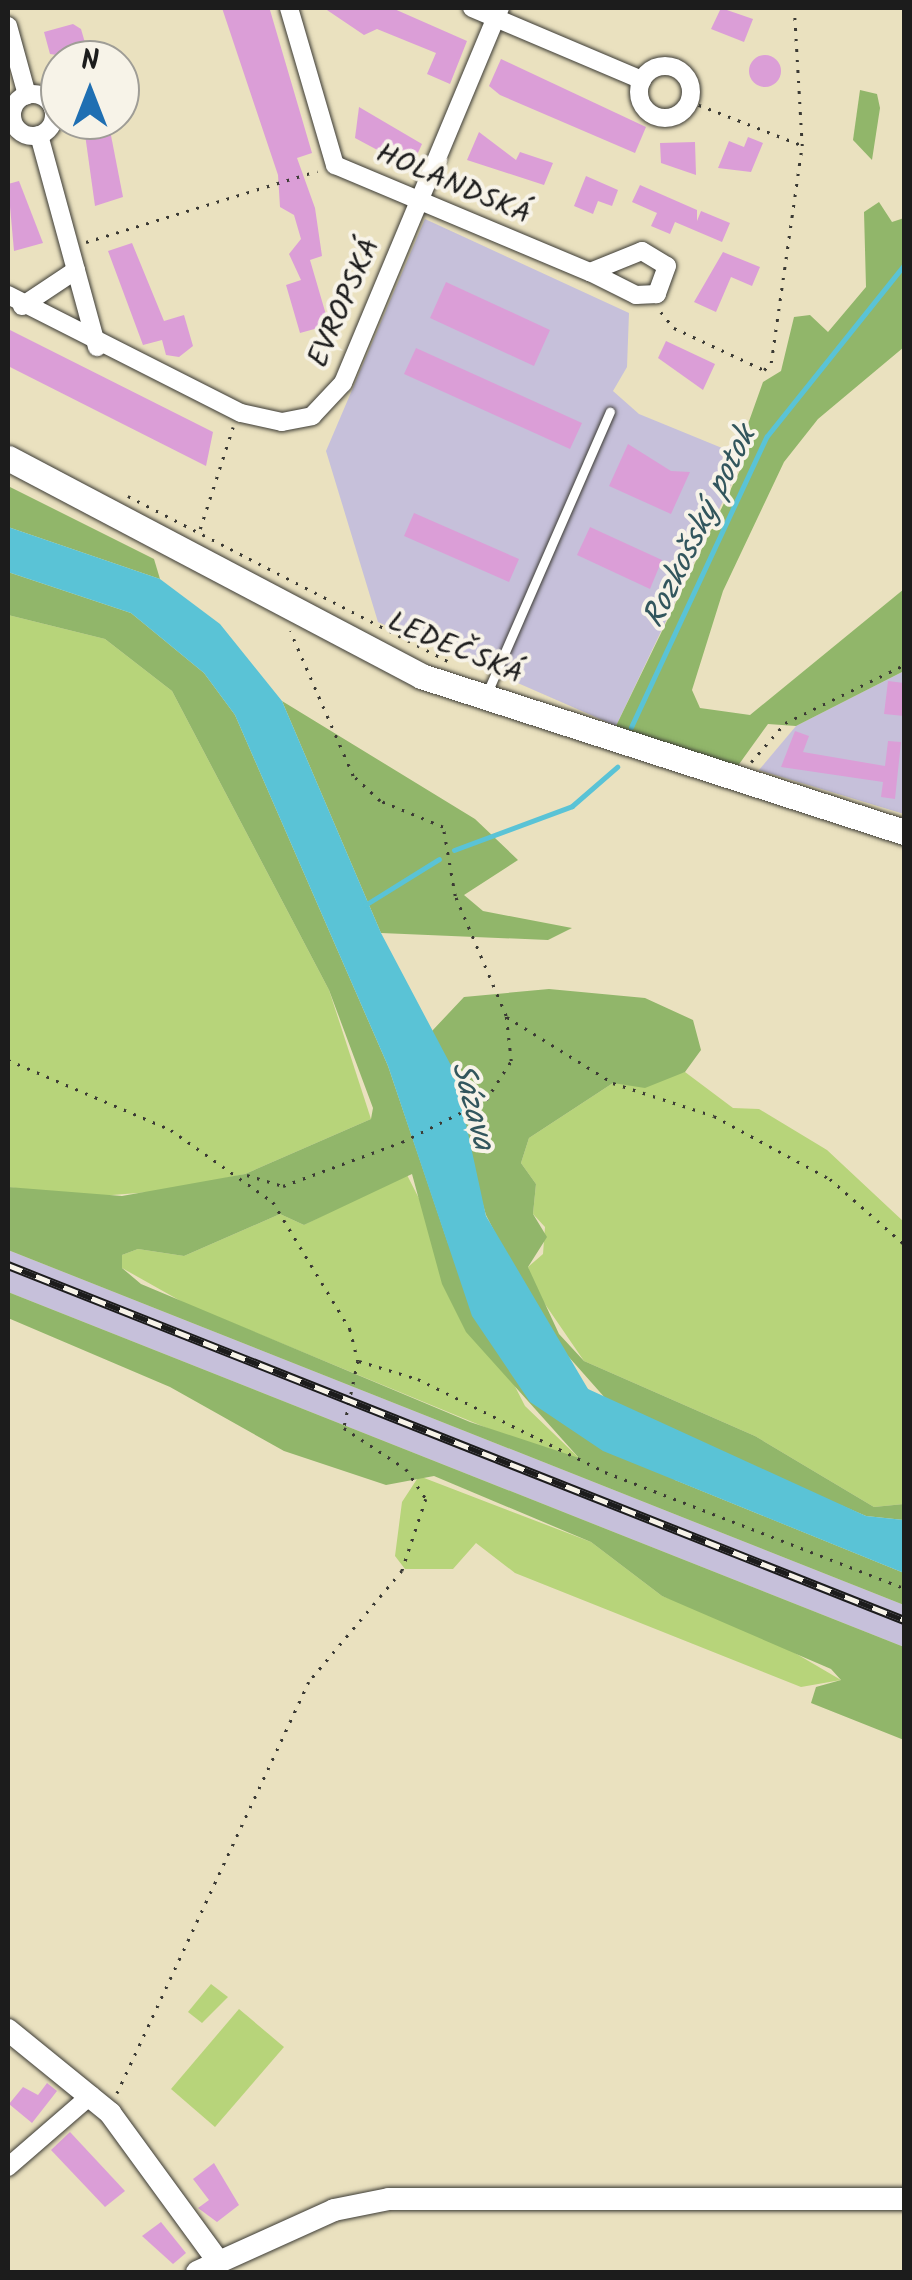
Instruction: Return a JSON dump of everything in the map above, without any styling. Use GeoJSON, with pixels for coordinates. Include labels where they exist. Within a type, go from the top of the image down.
{"type":"FeatureCollection","features":[{"type":"Feature","properties":{"kind":"main road","name":"LEDEČSKÁ"},"geometry":{"type":"LineString","coordinates":[[8,458],[279,602],[484,700],[739,785],[904,832]]}},
{"type":"Feature","properties":{"kind":"street","name":"HOLANDSKÁ"},"geometry":{"type":"LineString","coordinates":[[289,8],[335,165],[650,297]]}},
{"type":"Feature","properties":{"kind":"street"},"geometry":{"type":"LineString","coordinates":[[472,8],[498,12],[642,80],[675,68],[690,84],[689,102],[675,116],[653,114],[640,97],[642,80]]}},
{"type":"Feature","properties":{"kind":"street","name":"EVROPSKÁ"},"geometry":{"type":"LineString","coordinates":[[15,300],[97,347],[241,413],[282,422],[312,416],[343,383],[498,12]]}},
{"type":"Feature","properties":{"kind":"street"},"geometry":{"type":"LineString","coordinates":[[8,26],[27,95],[12,118],[38,136],[75,246],[76,270],[97,347]]}},
{"type":"Feature","properties":{"kind":"street"},"geometry":{"type":"LineString","coordinates":[[27,95],[44,97],[54,111],[38,136]]}},
{"type":"Feature","properties":{"kind":"street"},"geometry":{"type":"LineString","coordinates":[[590,272],[657,254],[668,274],[650,297]]}},
{"type":"Feature","properties":{"kind":"street"},"geometry":{"type":"LineString","coordinates":[[15,300],[76,270]]}},
{"type":"Feature","properties":{"kind":"street"},"geometry":{"type":"LineString","coordinates":[[8,2030],[110,2113],[211,2268],[334,2210],[389,2199],[904,2199]]}},
{"type":"Feature","properties":{"kind":"street"},"geometry":{"type":"LineString","coordinates":[[8,2167],[90,2095]]}},
{"type":"Feature","properties":{"kind":"lane"},"geometry":{"type":"LineString","coordinates":[[484,700],[610,412]]}},
{"type":"Feature","properties":{"kind":"path"},"geometry":{"type":"LineString","coordinates":[[650,297],[674,328],[764,370],[802,146],[794,8]]}},
{"type":"Feature","properties":{"kind":"path"},"geometry":{"type":"LineString","coordinates":[[689,102],[802,146]]}},
{"type":"Feature","properties":{"kind":"path"},"geometry":{"type":"LineString","coordinates":[[75,246],[335,165]]}},
{"type":"Feature","properties":{"kind":"path"},"geometry":{"type":"LineString","coordinates":[[199,530],[241,413]]}},
{"type":"Feature","properties":{"kind":"path"},"geometry":{"type":"LineString","coordinates":[[8,1060],[170,1130],[246,1175],[284,1186],[402,1142],[486,1100],[511,1061],[506,1016],[454,896],[443,828],[380,801],[353,776],[279,602]]}},
{"type":"Feature","properties":{"kind":"path"},"geometry":{"type":"LineString","coordinates":[[739,785],[768,734],[904,665]]}},
{"type":"Feature","properties":{"kind":"path"},"geometry":{"type":"LineString","coordinates":[[506,1016],[612,1083],[714,1116],[830,1179],[904,1244]]}},
{"type":"Feature","properties":{"kind":"path"},"geometry":{"type":"LineString","coordinates":[[110,2113],[309,1682],[402,1571],[420,1532],[426,1499],[406,1469],[344,1428],[358,1360],[350,1329],[272,1202],[246,1175]]}},
{"type":"Feature","properties":{"kind":"path"},"geometry":{"type":"LineString","coordinates":[[358,1360],[418,1379],[604,1472],[904,1588]]}},
{"type":"Feature","properties":{"kind":"shaded area"},"geometry":{"type":"Polygon","coordinates":[[[425,219],[629,313],[627,367],[613,391],[639,414],[744,457],[616,726],[378,622],[326,451],[425,219]]]}},
{"type":"Feature","properties":{"kind":"shaded area"},"geometry":{"type":"Polygon","coordinates":[[[904,671],[904,814],[759,770],[796,726],[904,671]]]}},
{"type":"Feature","properties":{"kind":"shaded area"},"geometry":{"type":"Polygon","coordinates":[[[8,1250],[904,1605],[904,1647],[8,1292],[8,1250]]]}},
{"type":"Feature","properties":{"kind":"green space"},"geometry":{"type":"Polygon","coordinates":[[[860,90],[877,94],[880,108],[872,160],[853,140],[860,90]]]}},
{"type":"Feature","properties":{"kind":"green space"},"geometry":{"type":"Polygon","coordinates":[[[879,202],[892,222],[904,218],[904,347],[818,419],[784,462],[723,591],[692,690],[700,708],[750,715],[904,589],[904,671],[796,726],[768,724],[737,767],[616,726],[743,464],[748,424],[763,382],[781,371],[794,317],[810,315],[828,332],[866,287],[864,212],[879,202]]]}},
{"type":"Feature","properties":{"kind":"green space"},"geometry":{"type":"Polygon","coordinates":[[[8,486],[154,559],[160,579],[8,527],[8,486]]]}},
{"type":"Feature","properties":{"kind":"green space"},"geometry":{"type":"Polygon","coordinates":[[[8,572],[131,613],[204,673],[235,715],[388,1066],[448,1243],[675,1480],[904,1573],[904,1605],[8,1250],[8,1187],[122,1196],[245,1174],[371,1119],[373,1108],[329,990],[172,691],[105,639],[8,615],[8,572]],[[412,1174],[304,1225],[280,1214],[184,1256],[138,1249],[122,1255],[122,1268],[141,1284],[470,1422],[579,1458],[466,1332],[442,1284],[412,1174]]]}},
{"type":"Feature","properties":{"kind":"green space"},"geometry":{"type":"Polygon","coordinates":[[[8,615],[105,639],[172,691],[329,990],[371,1119],[245,1174],[164,1191],[86,1197],[8,1187],[8,615]]]}},
{"type":"Feature","properties":{"kind":"green space"},"geometry":{"type":"Polygon","coordinates":[[[282,701],[475,819],[518,860],[464,895],[483,911],[572,928],[548,940],[381,933],[282,701]]]}},
{"type":"Feature","properties":{"kind":"green space"},"geometry":{"type":"Polygon","coordinates":[[[549,989],[645,998],[693,1020],[701,1050],[685,1072],[645,1088],[613,1083],[529,1138],[521,1163],[536,1184],[533,1214],[547,1237],[528,1267],[559,1334],[584,1361],[755,1436],[874,1507],[904,1504],[904,1520],[866,1516],[614,1408],[544,1329],[486,1215],[432,1031],[464,997],[549,989]]]}},
{"type":"Feature","properties":{"kind":"green space"},"geometry":{"type":"Polygon","coordinates":[[[685,1072],[733,1108],[759,1109],[827,1150],[904,1222],[904,1504],[874,1507],[755,1436],[584,1361],[534,1288],[528,1267],[543,1254],[545,1227],[533,1214],[536,1184],[521,1163],[529,1138],[613,1083],[685,1072]]]}},
{"type":"Feature","properties":{"kind":"green space"},"geometry":{"type":"Polygon","coordinates":[[[406,1173],[525,1406],[579,1458],[560,1458],[186,1304],[122,1268],[122,1255],[138,1249],[184,1256],[280,1214],[304,1225],[406,1173]]]}},
{"type":"Feature","properties":{"kind":"green space"},"geometry":{"type":"Polygon","coordinates":[[[8,1292],[904,1647],[904,1740],[811,1703],[816,1687],[841,1680],[831,1669],[662,1596],[591,1542],[434,1476],[386,1485],[284,1451],[170,1387],[8,1318],[8,1292]]]}},
{"type":"Feature","properties":{"kind":"green space"},"geometry":{"type":"Polygon","coordinates":[[[419,1476],[591,1542],[662,1596],[754,1629],[841,1680],[801,1687],[515,1573],[476,1543],[453,1569],[405,1569],[395,1556],[402,1502],[419,1476]]]}},
{"type":"Feature","properties":{"kind":"green space"},"geometry":{"type":"Polygon","coordinates":[[[211,1984],[228,1997],[202,2023],[188,2012],[211,1984]]]}},
{"type":"Feature","properties":{"kind":"green space"},"geometry":{"type":"Polygon","coordinates":[[[239,2009],[284,2047],[215,2127],[171,2089],[239,2009]]]}},
{"type":"Feature","properties":{"kind":"water"},"geometry":{"type":"Polygon","coordinates":[[[8,527],[160,579],[220,624],[282,701],[381,933],[455,1073],[486,1216],[588,1389],[866,1516],[904,1520],[904,1573],[603,1451],[530,1402],[472,1316],[388,1066],[235,715],[204,673],[131,613],[8,572],[8,527]]]}},
{"type":"Feature","properties":{"kind":"building"},"geometry":{"type":"Polygon","coordinates":[[[222,8],[270,10],[312,153],[297,158],[315,208],[322,256],[310,260],[329,325],[300,333],[286,285],[301,280],[289,254],[301,239],[294,215],[280,207],[278,175],[222,8]]]}},
{"type":"Feature","properties":{"kind":"building"},"geometry":{"type":"Polygon","coordinates":[[[324,8],[392,8],[467,41],[450,84],[427,74],[436,53],[377,29],[364,35],[324,8]]]}},
{"type":"Feature","properties":{"kind":"building"},"geometry":{"type":"Polygon","coordinates":[[[721,8],[753,19],[744,42],[711,29],[721,8]]]}},
{"type":"Feature","properties":{"kind":"building"},"geometry":{"type":"Polygon","coordinates":[[[73,24],[81,29],[84,40],[46,40],[44,32],[73,24]]]}},
{"type":"Feature","properties":{"kind":"building"},"geometry":{"type":"Polygon","coordinates":[[[765,55],[776,60],[781,71],[776,82],[765,87],[754,82],[749,71],[754,60],[765,55]]]}},
{"type":"Feature","properties":{"kind":"building"},"geometry":{"type":"Polygon","coordinates":[[[501,59],[646,127],[635,153],[500,95],[489,86],[501,59]]]}},
{"type":"Feature","properties":{"kind":"building"},"geometry":{"type":"Polygon","coordinates":[[[359,107],[422,144],[411,168],[355,138],[359,107]]]}},
{"type":"Feature","properties":{"kind":"building"},"geometry":{"type":"Polygon","coordinates":[[[479,132],[516,160],[520,152],[553,163],[544,185],[467,160],[479,132]]]}},
{"type":"Feature","properties":{"kind":"building"},"geometry":{"type":"Polygon","coordinates":[[[748,137],[763,143],[751,172],[718,168],[729,141],[744,147],[748,137]]]}},
{"type":"Feature","properties":{"kind":"building"},"geometry":{"type":"Polygon","coordinates":[[[86,140],[112,140],[123,197],[95,206],[86,140]]]}},
{"type":"Feature","properties":{"kind":"building"},"geometry":{"type":"Polygon","coordinates":[[[695,142],[696,175],[661,163],[660,143],[695,142]]]}},
{"type":"Feature","properties":{"kind":"building"},"geometry":{"type":"Polygon","coordinates":[[[586,176],[618,190],[612,206],[598,201],[593,214],[574,206],[586,176]]]}},
{"type":"Feature","properties":{"kind":"building"},"geometry":{"type":"Polygon","coordinates":[[[19,181],[43,243],[14,251],[8,184],[19,181]]]}},
{"type":"Feature","properties":{"kind":"building"},"geometry":{"type":"Polygon","coordinates":[[[640,185],[697,210],[697,221],[701,211],[730,223],[722,242],[675,222],[670,234],[651,226],[657,213],[632,202],[640,185]]]}},
{"type":"Feature","properties":{"kind":"building"},"geometry":{"type":"Polygon","coordinates":[[[132,243],[164,321],[184,315],[193,346],[179,357],[166,355],[162,340],[143,345],[108,251],[132,243]]]}},
{"type":"Feature","properties":{"kind":"building"},"geometry":{"type":"Polygon","coordinates":[[[723,252],[760,267],[752,286],[731,277],[716,312],[694,302],[723,252]]]}},
{"type":"Feature","properties":{"kind":"building"},"geometry":{"type":"Polygon","coordinates":[[[446,282],[550,330],[534,366],[430,318],[446,282]]]}},
{"type":"Feature","properties":{"kind":"building"},"geometry":{"type":"Polygon","coordinates":[[[8,329],[213,432],[206,466],[8,366],[8,329]]]}},
{"type":"Feature","properties":{"kind":"building"},"geometry":{"type":"Polygon","coordinates":[[[666,341],[715,364],[703,390],[658,358],[666,341]]]}},
{"type":"Feature","properties":{"kind":"building"},"geometry":{"type":"Polygon","coordinates":[[[416,348],[582,423],[570,449],[404,374],[416,348]]]}},
{"type":"Feature","properties":{"kind":"building"},"geometry":{"type":"Polygon","coordinates":[[[628,444],[671,471],[690,472],[671,514],[609,486],[628,444]]]}},
{"type":"Feature","properties":{"kind":"building"},"geometry":{"type":"Polygon","coordinates":[[[414,513],[519,559],[509,582],[404,536],[414,513]]]}},
{"type":"Feature","properties":{"kind":"building"},"geometry":{"type":"Polygon","coordinates":[[[590,527],[662,560],[650,589],[577,555],[590,527]]]}},
{"type":"Feature","properties":{"kind":"building"},"geometry":{"type":"Polygon","coordinates":[[[888,681],[904,683],[904,716],[884,714],[888,681]]]}},
{"type":"Feature","properties":{"kind":"building"},"geometry":{"type":"Polygon","coordinates":[[[795,731],[809,736],[803,752],[885,766],[888,741],[901,742],[895,799],[881,797],[883,782],[781,767],[795,731]]]}},
{"type":"Feature","properties":{"kind":"building"},"geometry":{"type":"Polygon","coordinates":[[[47,2083],[57,2091],[32,2123],[9,2104],[23,2087],[38,2095],[47,2083]]]}},
{"type":"Feature","properties":{"kind":"building"},"geometry":{"type":"Polygon","coordinates":[[[70,2132],[125,2191],[105,2207],[51,2150],[70,2132]]]}},
{"type":"Feature","properties":{"kind":"building"},"geometry":{"type":"Polygon","coordinates":[[[214,2163],[239,2205],[217,2222],[198,2208],[209,2200],[193,2179],[214,2163]]]}},
{"type":"Feature","properties":{"kind":"building"},"geometry":{"type":"Polygon","coordinates":[[[161,2222],[186,2253],[173,2264],[142,2236],[161,2222]]]}},
{"type":"Feature","properties":{"kind":"waterway","name":"Rozkošský potok"},"geometry":{"type":"LineString","coordinates":[[631,727],[767,436],[904,265]]}},
{"type":"Feature","properties":{"kind":"waterway","name":"Rozkošský potok"},"geometry":{"type":"LineString","coordinates":[[454,850],[572,806],[617,767]]}},
{"type":"Feature","properties":{"kind":"waterway","name":"Rozkošský potok"},"geometry":{"type":"LineString","coordinates":[[365,905],[439,859]]}},
{"type":"Feature","properties":{"kind":"railway"},"geometry":{"type":"LineString","coordinates":[[8,1265],[904,1620]]}},
{"type":"Feature","properties":{"kind":"water label","name":"Sázava"},"geometry":{"type":"Point","coordinates":[471,1106]}}]}
